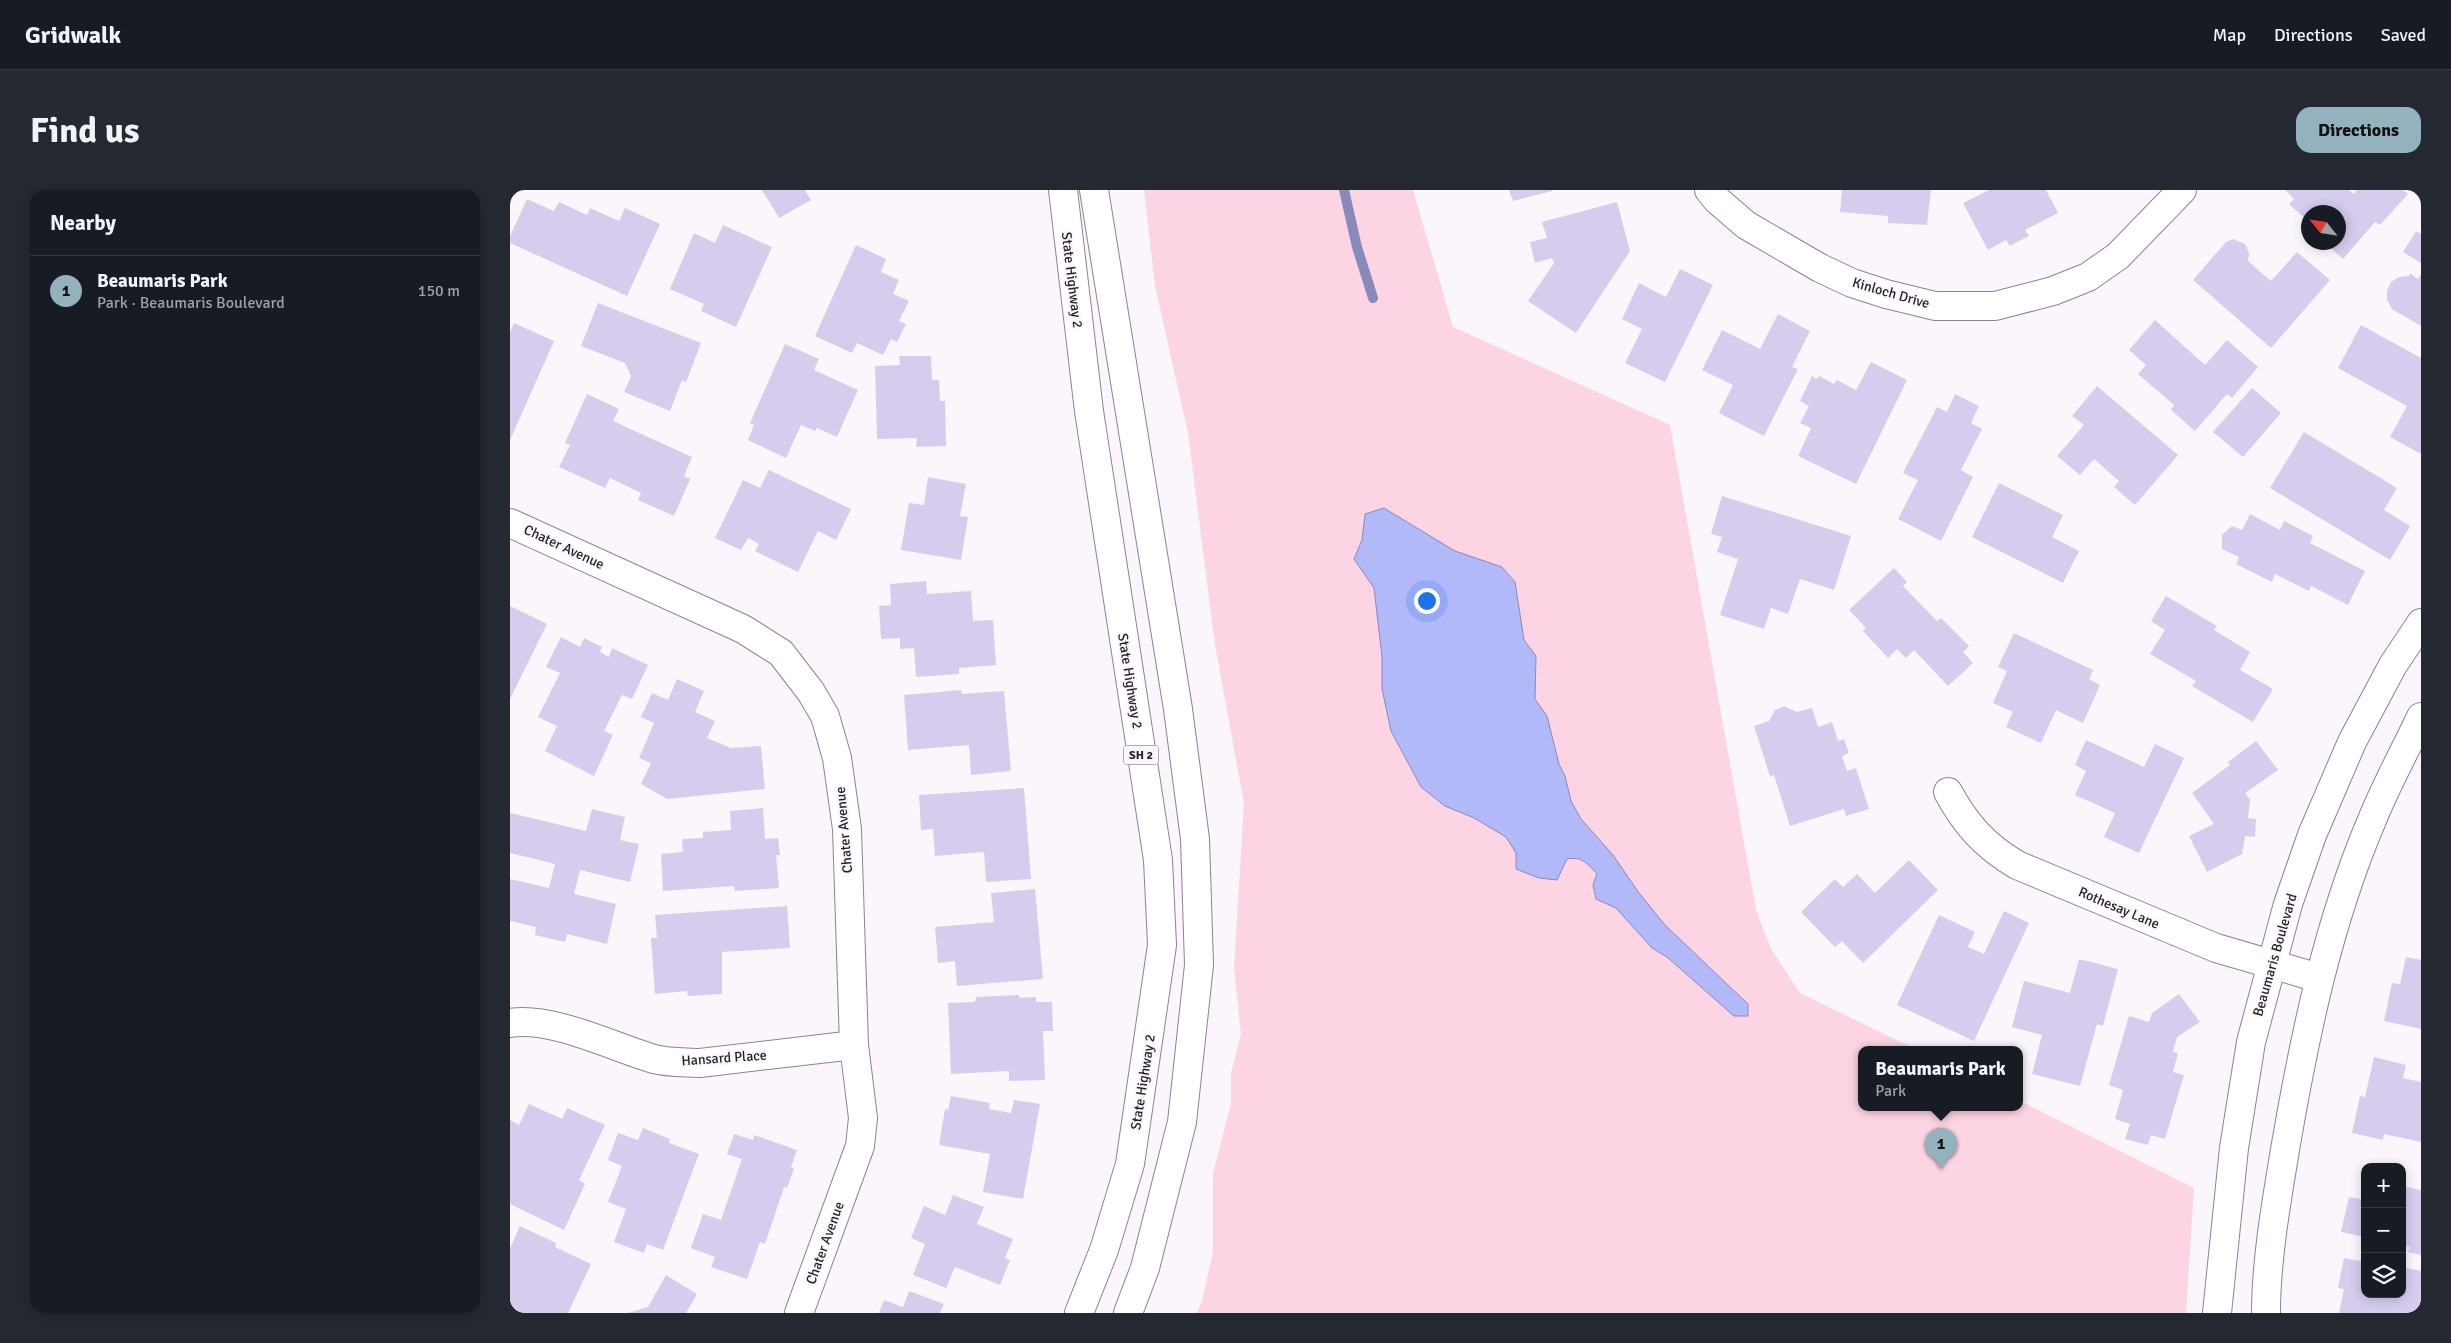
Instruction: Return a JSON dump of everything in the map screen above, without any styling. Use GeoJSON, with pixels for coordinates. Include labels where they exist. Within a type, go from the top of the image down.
{"type":"FeatureCollection","features":[{"type":"Feature","properties":{"kind":"main road","name":"State Highway 2"},"geometry":{"type":"LineString","coordinates":[[1063,190],[1089,411],[1158,860],[1162,945],[1130,1164],[1104,1250],[1079,1313]]}},
{"type":"Feature","properties":{"kind":"main road"},"geometry":{"type":"LineString","coordinates":[[1094,190],[1178,709],[1195,839],[1199,955],[1193,1038],[1182,1122],[1145,1268],[1128,1313]]}},
{"type":"Feature","properties":{"kind":"main road","name":"Kinloch Drive"},"geometry":{"type":"LineString","coordinates":[[1709,190],[1717,200],[1746,225],[1820,268],[1852,283],[1886,294],[1935,306],[1995,306],[2053,291],[2088,277],[2118,256],[2182,190]]}},
{"type":"Feature","properties":{"kind":"main road","name":"Chater Avenue"},"geometry":{"type":"LineString","coordinates":[[510,523],[743,629],[781,653],[811,692],[825,716],[837,758],[847,829],[854,1045],[863,1118],[860,1146],[799,1313]]}},
{"type":"Feature","properties":{"kind":"main road","name":"Beaumaris Boulevard"},"geometry":{"type":"LineString","coordinates":[[2218,1313],[2234,1148],[2251,1042],[2288,904],[2312,834],[2352,742],[2393,665],[2421,623]]}},
{"type":"Feature","properties":{"kind":"main road"},"geometry":{"type":"LineString","coordinates":[[2266,1313],[2279,1186],[2296,1084],[2319,978],[2342,900],[2372,820],[2421,717]]}},
{"type":"Feature","properties":{"kind":"main road","name":"Rothesay Lane"},"geometry":{"type":"LineString","coordinates":[[1948,792],[1961,816],[1980,837],[2002,856],[2018,865],[2216,948],[2272,966],[2319,978]]}},
{"type":"Feature","properties":{"kind":"main road","name":"Hansard Place"},"geometry":{"type":"LineString","coordinates":[[510,1023],[550,1025],[656,1060],[678,1062],[700,1063],[854,1045]]}},
{"type":"Feature","properties":{"kind":"shaded area"},"geometry":{"type":"Polygon","coordinates":[[[1144,190],[1413,190],[1453,327],[1670,425],[1756,910],[1771,949],[1800,993],[1909,1046],[1858,1046],[1858,1111],[2023,1111],[2023,1102],[2194,1188],[2186,1313],[1197,1313],[1202,1301],[1213,1252],[1213,1174],[1231,1103],[1231,1073],[1241,1034],[1234,968],[1244,803],[1215,645],[1188,433],[1155,286],[1144,190]]]}},
{"type":"Feature","properties":{"kind":"water"},"geometry":{"type":"Polygon","coordinates":[[[1384,508],[1455,551],[1502,567],[1515,582],[1524,640],[1536,656],[1535,699],[1547,716],[1571,801],[1581,819],[1613,855],[1639,893],[1665,925],[1748,1004],[1748,1016],[1734,1016],[1667,957],[1652,948],[1616,908],[1596,899],[1593,885],[1597,874],[1584,862],[1572,858],[1567,859],[1557,880],[1539,878],[1516,869],[1516,853],[1506,837],[1474,818],[1445,806],[1421,787],[1391,731],[1382,689],[1382,657],[1374,588],[1354,559],[1362,540],[1365,514],[1384,508]]]}},
{"type":"Feature","properties":{"kind":"building"},"geometry":{"type":"Polygon","coordinates":[[[762,190],[805,190],[811,200],[779,218],[762,190]]]}},
{"type":"Feature","properties":{"kind":"building"},"geometry":{"type":"Polygon","coordinates":[[[1509,190],[1552,190],[1552,191],[1513,201],[1509,190]]]}},
{"type":"Feature","properties":{"kind":"building"},"geometry":{"type":"Polygon","coordinates":[[[1842,190],[1931,190],[1927,225],[1888,223],[1888,216],[1840,212],[1842,190]]]}},
{"type":"Feature","properties":{"kind":"building"},"geometry":{"type":"Polygon","coordinates":[[[1989,190],[2046,190],[2058,213],[2025,230],[2029,236],[2010,246],[2006,240],[1988,250],[1963,203],[1989,190]]]}},
{"type":"Feature","properties":{"kind":"building"},"geometry":{"type":"Polygon","coordinates":[[[2285,190],[2349,190],[2354,194],[2357,190],[2403,190],[2408,194],[2380,225],[2375,222],[2343,259],[2333,250],[2346,250],[2346,205],[2301,205],[2301,215],[2289,204],[2294,199],[2285,190]]]}},
{"type":"Feature","properties":{"kind":"building"},"geometry":{"type":"Polygon","coordinates":[[[527,199],[554,211],[559,202],[587,215],[590,208],[619,221],[625,208],[660,224],[627,296],[510,243],[510,236],[527,199]]]}},
{"type":"Feature","properties":{"kind":"building"},"geometry":{"type":"Polygon","coordinates":[[[1617,202],[1630,251],[1576,333],[1528,301],[1554,263],[1552,258],[1535,263],[1530,242],[1547,238],[1542,222],[1617,202]]]}},
{"type":"Feature","properties":{"kind":"building"},"geometry":{"type":"Polygon","coordinates":[[[723,225],[772,247],[736,327],[701,311],[704,304],[670,289],[694,233],[715,243],[723,225]]]}},
{"type":"Feature","properties":{"kind":"building"},"geometry":{"type":"Polygon","coordinates":[[[2416,231],[2421,234],[2421,263],[2403,252],[2416,231]]]}},
{"type":"Feature","properties":{"kind":"building"},"geometry":{"type":"Polygon","coordinates":[[[2233,239],[2245,244],[2249,253],[2248,261],[2271,281],[2297,252],[2330,280],[2271,348],[2193,280],[2226,242],[2233,239]]]}},
{"type":"Feature","properties":{"kind":"building"},"geometry":{"type":"Polygon","coordinates":[[[856,245],[886,259],[881,272],[899,280],[893,294],[909,301],[899,321],[906,324],[897,342],[891,339],[883,355],[857,343],[852,353],[815,336],[856,245]]]}},
{"type":"Feature","properties":{"kind":"building"},"geometry":{"type":"Polygon","coordinates":[[[1680,269],[1713,285],[1665,382],[1625,363],[1642,329],[1622,319],[1639,283],[1666,297],[1680,269]]]}},
{"type":"Feature","properties":{"kind":"building"},"geometry":{"type":"Polygon","coordinates":[[[2410,273],[2418,279],[2421,274],[2421,326],[2392,309],[2387,300],[2387,291],[2391,282],[2399,277],[2409,276],[2410,273]]]}},
{"type":"Feature","properties":{"kind":"building"},"geometry":{"type":"Polygon","coordinates":[[[598,303],[701,343],[686,382],[682,380],[670,411],[624,392],[631,376],[625,363],[581,346],[598,303]]]}},
{"type":"Feature","properties":{"kind":"building"},"geometry":{"type":"Polygon","coordinates":[[[1778,314],[1810,331],[1792,367],[1798,369],[1764,436],[1719,413],[1733,385],[1702,370],[1722,330],[1760,349],[1778,314]]]}},
{"type":"Feature","properties":{"kind":"building"},"geometry":{"type":"Polygon","coordinates":[[[2155,320],[2205,365],[2227,340],[2258,367],[2232,398],[2227,394],[2195,431],[2171,410],[2174,405],[2138,374],[2146,365],[2129,350],[2155,320]]]}},
{"type":"Feature","properties":{"kind":"building"},"geometry":{"type":"Polygon","coordinates":[[[514,323],[554,341],[510,440],[510,332],[514,323]]]}},
{"type":"Feature","properties":{"kind":"building"},"geometry":{"type":"Polygon","coordinates":[[[2361,325],[2421,358],[2421,454],[2390,437],[2407,406],[2338,368],[2361,325]]]}},
{"type":"Feature","properties":{"kind":"building"},"geometry":{"type":"Polygon","coordinates":[[[785,344],[819,359],[814,370],[858,390],[837,437],[817,428],[815,431],[801,425],[786,458],[748,440],[754,425],[750,423],[785,344]]]}},
{"type":"Feature","properties":{"kind":"building"},"geometry":{"type":"Polygon","coordinates":[[[899,356],[931,356],[932,380],[939,380],[940,401],[945,401],[946,446],[916,447],[917,438],[877,439],[875,366],[900,365],[899,356]]]}},
{"type":"Feature","properties":{"kind":"building"},"geometry":{"type":"Polygon","coordinates":[[[1871,362],[1907,380],[1856,484],[1798,456],[1811,428],[1800,423],[1809,406],[1800,401],[1812,376],[1817,379],[1819,376],[1834,384],[1837,380],[1856,390],[1871,362]]]}},
{"type":"Feature","properties":{"kind":"building"},"geometry":{"type":"Polygon","coordinates":[[[2097,386],[2178,455],[2135,505],[2114,487],[2119,481],[2094,459],[2080,475],[2057,456],[2084,425],[2072,416],[2097,386]]]}},
{"type":"Feature","properties":{"kind":"building"},"geometry":{"type":"Polygon","coordinates":[[[2252,388],[2281,413],[2243,457],[2213,432],[2252,388]]]}},
{"type":"Feature","properties":{"kind":"building"},"geometry":{"type":"Polygon","coordinates":[[[587,394],[619,409],[613,421],[692,457],[684,476],[690,479],[674,516],[638,500],[641,493],[610,478],[605,488],[559,467],[570,445],[565,443],[587,394]]]}},
{"type":"Feature","properties":{"kind":"building"},"geometry":{"type":"Polygon","coordinates":[[[1955,394],[1979,406],[1971,423],[1982,429],[1961,470],[1973,477],[1941,541],[1898,519],[1918,480],[1903,473],[1937,407],[1947,412],[1955,394]]]}},
{"type":"Feature","properties":{"kind":"building"},"geometry":{"type":"Polygon","coordinates":[[[2304,432],[2397,488],[2384,510],[2410,526],[2390,560],[2270,488],[2304,432]]]}},
{"type":"Feature","properties":{"kind":"building"},"geometry":{"type":"Polygon","coordinates":[[[769,470],[851,509],[836,540],[818,531],[798,572],[755,551],[759,544],[748,538],[741,550],[715,538],[743,480],[760,488],[769,470]]]}},
{"type":"Feature","properties":{"kind":"building"},"geometry":{"type":"Polygon","coordinates":[[[928,477],[966,484],[960,516],[968,517],[961,560],[901,550],[909,503],[924,505],[928,477]]]}},
{"type":"Feature","properties":{"kind":"building"},"geometry":{"type":"Polygon","coordinates":[[[1999,483],[2063,515],[2052,537],[2079,551],[2063,583],[1972,537],[1999,483]]]}},
{"type":"Feature","properties":{"kind":"building"},"geometry":{"type":"Polygon","coordinates":[[[1722,496],[1851,536],[1834,590],[1800,579],[1788,614],[1771,608],[1764,629],[1720,615],[1738,559],[1717,552],[1722,537],[1711,534],[1722,496]]]}},
{"type":"Feature","properties":{"kind":"building"},"geometry":{"type":"Polygon","coordinates":[[[2250,514],[2280,530],[2284,521],[2313,536],[2310,543],[2365,571],[2348,605],[2311,586],[2309,591],[2275,574],[2272,582],[2236,564],[2239,557],[2222,549],[2222,535],[2232,526],[2242,530],[2250,514]]]}},
{"type":"Feature","properties":{"kind":"building"},"geometry":{"type":"Polygon","coordinates":[[[1894,568],[1907,582],[1903,586],[1937,621],[1941,618],[1969,646],[1963,652],[1973,663],[1948,686],[1914,650],[1906,658],[1897,649],[1888,658],[1863,631],[1866,628],[1849,610],[1894,568]]]}},
{"type":"Feature","properties":{"kind":"building"},"geometry":{"type":"Polygon","coordinates":[[[926,581],[927,594],[971,591],[973,621],[993,620],[996,665],[959,668],[959,674],[916,677],[914,648],[900,649],[900,638],[881,639],[879,606],[891,605],[890,584],[926,581]]]}},
{"type":"Feature","properties":{"kind":"building"},"geometry":{"type":"Polygon","coordinates":[[[2166,596],[2217,626],[2214,630],[2250,652],[2240,670],[2273,689],[2253,722],[2192,686],[2196,681],[2150,654],[2165,630],[2151,621],[2166,596]]]}},
{"type":"Feature","properties":{"kind":"building"},"geometry":{"type":"Polygon","coordinates":[[[510,606],[547,624],[510,699],[510,606]]]}},
{"type":"Feature","properties":{"kind":"building"},"geometry":{"type":"Polygon","coordinates":[[[2014,633],[2093,670],[2089,679],[2100,685],[2083,723],[2056,710],[2041,743],[2006,727],[2013,712],[1993,703],[2007,671],[1998,667],[2014,633]]]}},
{"type":"Feature","properties":{"kind":"building"},"geometry":{"type":"Polygon","coordinates":[[[561,637],[580,647],[584,638],[602,647],[600,652],[609,657],[612,648],[648,665],[632,699],[622,695],[604,731],[613,735],[594,776],[545,751],[557,726],[538,717],[560,673],[546,667],[561,637]]]}},
{"type":"Feature","properties":{"kind":"building"},"geometry":{"type":"Polygon","coordinates":[[[677,679],[704,691],[695,712],[715,721],[707,738],[731,748],[761,746],[765,789],[667,799],[641,784],[651,763],[639,758],[654,723],[641,717],[652,693],[668,700],[677,679]]]}},
{"type":"Feature","properties":{"kind":"building"},"geometry":{"type":"Polygon","coordinates":[[[961,690],[962,694],[1004,691],[1011,771],[971,775],[969,745],[908,750],[904,695],[961,690]]]}},
{"type":"Feature","properties":{"kind":"building"},"geometry":{"type":"Polygon","coordinates":[[[1784,706],[1797,712],[1812,708],[1818,727],[1832,722],[1838,741],[1844,739],[1849,753],[1842,756],[1847,771],[1856,768],[1869,809],[1846,816],[1844,809],[1790,826],[1774,775],[1770,776],[1754,726],[1769,721],[1775,710],[1784,706]]]}},
{"type":"Feature","properties":{"kind":"building"},"geometry":{"type":"Polygon","coordinates":[[[2086,740],[2144,767],[2155,744],[2184,758],[2139,853],[2104,837],[2115,813],[2075,795],[2086,771],[2075,765],[2086,740]]]}},
{"type":"Feature","properties":{"kind":"building"},"geometry":{"type":"Polygon","coordinates":[[[2256,741],[2278,770],[2245,793],[2250,800],[2248,818],[2256,819],[2255,837],[2245,836],[2242,854],[2207,872],[2189,836],[2214,824],[2192,793],[2230,765],[2228,762],[2256,741]]]}},
{"type":"Feature","properties":{"kind":"building"},"geometry":{"type":"Polygon","coordinates":[[[1024,788],[1031,879],[986,882],[984,852],[935,856],[933,829],[921,830],[919,795],[1024,788]]]}},
{"type":"Feature","properties":{"kind":"building"},"geometry":{"type":"Polygon","coordinates":[[[763,808],[765,839],[778,838],[780,855],[776,855],[779,888],[735,891],[734,886],[663,891],[661,854],[683,852],[682,839],[703,838],[703,832],[731,830],[730,811],[763,808]]]}},
{"type":"Feature","properties":{"kind":"building"},"geometry":{"type":"Polygon","coordinates":[[[592,809],[625,817],[620,840],[639,844],[630,882],[580,870],[574,894],[616,904],[607,944],[567,934],[565,942],[535,935],[536,927],[510,921],[510,879],[549,888],[555,864],[510,853],[510,813],[586,831],[592,809]]]}},
{"type":"Feature","properties":{"kind":"building"},"geometry":{"type":"Polygon","coordinates":[[[1909,860],[1938,890],[1863,963],[1842,941],[1835,947],[1801,912],[1835,879],[1843,887],[1857,874],[1875,893],[1909,860]]]}},
{"type":"Feature","properties":{"kind":"building"},"geometry":{"type":"Polygon","coordinates":[[[1035,889],[1043,979],[957,986],[955,961],[938,963],[935,927],[994,922],[991,893],[1035,889]]]}},
{"type":"Feature","properties":{"kind":"building"},"geometry":{"type":"Polygon","coordinates":[[[787,906],[790,948],[722,952],[722,994],[688,996],[687,991],[655,994],[651,938],[657,938],[655,915],[787,906]]]}},
{"type":"Feature","properties":{"kind":"building"},"geometry":{"type":"Polygon","coordinates":[[[2004,911],[2029,923],[1974,1041],[1897,1005],[1939,915],[1975,932],[1968,947],[1984,954],[2004,911]]]}},
{"type":"Feature","properties":{"kind":"building"},"geometry":{"type":"Polygon","coordinates":[[[2406,957],[2421,960],[2421,1029],[2384,1021],[2392,983],[2400,984],[2406,957]]]}},
{"type":"Feature","properties":{"kind":"building"},"geometry":{"type":"Polygon","coordinates":[[[2079,959],[2118,969],[2103,1026],[2097,1024],[2080,1086],[2032,1074],[2042,1035],[2012,1027],[2024,981],[2070,993],[2079,959]]]}},
{"type":"Feature","properties":{"kind":"building"},"geometry":{"type":"Polygon","coordinates":[[[2179,994],[2200,1022],[2177,1037],[2173,1052],[2178,1053],[2173,1072],[2184,1075],[2165,1139],[2151,1135],[2148,1145],[2125,1139],[2130,1124],[2115,1119],[2123,1090],[2109,1085],[2129,1016],[2149,1022],[2152,1013],[2179,994]]]}},
{"type":"Feature","properties":{"kind":"building"},"geometry":{"type":"Polygon","coordinates":[[[1019,995],[1019,998],[1036,997],[1036,1002],[1052,1002],[1053,1031],[1043,1031],[1045,1080],[1009,1081],[1009,1071],[951,1074],[948,1003],[975,1002],[976,997],[1019,995]]]}},
{"type":"Feature","properties":{"kind":"building"},"geometry":{"type":"Polygon","coordinates":[[[2374,1057],[2406,1065],[2403,1078],[2421,1082],[2421,1142],[2384,1134],[2383,1140],[2352,1133],[2360,1096],[2365,1097],[2374,1057]]]}},
{"type":"Feature","properties":{"kind":"building"},"geometry":{"type":"Polygon","coordinates":[[[951,1096],[990,1103],[989,1109],[1011,1113],[1014,1100],[1040,1104],[1023,1199],[983,1192],[990,1154],[939,1145],[945,1109],[948,1110],[951,1096]]]}},
{"type":"Feature","properties":{"kind":"building"},"geometry":{"type":"Polygon","coordinates":[[[529,1104],[562,1119],[567,1108],[605,1125],[579,1180],[585,1184],[564,1230],[510,1204],[510,1120],[519,1125],[529,1104]]]}},
{"type":"Feature","properties":{"kind":"building"},"geometry":{"type":"Polygon","coordinates":[[[643,1128],[670,1139],[669,1143],[699,1154],[663,1250],[647,1244],[644,1253],[614,1242],[626,1209],[608,1202],[622,1166],[608,1160],[618,1133],[638,1140],[643,1128]]]}},
{"type":"Feature","properties":{"kind":"building"},"geometry":{"type":"Polygon","coordinates":[[[734,1134],[753,1140],[754,1135],[797,1150],[791,1167],[794,1169],[787,1188],[784,1187],[765,1244],[760,1242],[747,1279],[711,1267],[715,1257],[691,1248],[703,1214],[721,1220],[742,1159],[727,1154],[734,1134]]]}},
{"type":"Feature","properties":{"kind":"building"},"geometry":{"type":"Polygon","coordinates":[[[2406,1187],[2421,1190],[2421,1255],[2408,1252],[2410,1247],[2406,1246],[2406,1187]]]}},
{"type":"Feature","properties":{"kind":"building"},"geometry":{"type":"Polygon","coordinates":[[[953,1195],[984,1207],[977,1224],[1013,1239],[1005,1258],[1010,1260],[1000,1285],[955,1267],[946,1288],[913,1275],[925,1244],[911,1238],[924,1206],[945,1215],[953,1195]]]}},
{"type":"Feature","properties":{"kind":"building"},"geometry":{"type":"Polygon","coordinates":[[[2349,1197],[2361,1199],[2361,1236],[2341,1232],[2349,1197]]]}},
{"type":"Feature","properties":{"kind":"building"},"geometry":{"type":"Polygon","coordinates":[[[520,1226],[556,1243],[555,1247],[591,1264],[568,1313],[520,1313],[510,1309],[510,1248],[520,1226]]]}},
{"type":"Feature","properties":{"kind":"building"},"geometry":{"type":"Polygon","coordinates":[[[2344,1258],[2361,1261],[2361,1298],[2406,1298],[2406,1268],[2421,1271],[2421,1313],[2339,1313],[2344,1289],[2338,1288],[2344,1258]]]}},
{"type":"Feature","properties":{"kind":"building"},"geometry":{"type":"Polygon","coordinates":[[[666,1275],[697,1294],[686,1313],[628,1313],[648,1307],[666,1275]]]}},
{"type":"Feature","properties":{"kind":"building"},"geometry":{"type":"Polygon","coordinates":[[[909,1291],[944,1304],[940,1313],[879,1313],[884,1300],[903,1307],[909,1291]]]}},
{"type":"Feature","properties":{"kind":"waterway"},"geometry":{"type":"LineString","coordinates":[[1344,190],[1357,247],[1373,298]]}},
{"type":"Feature","properties":{"kind":"place","name":"Beaumaris Park"},"geometry":{"type":"Point","coordinates":[1941,1169]}}]}
